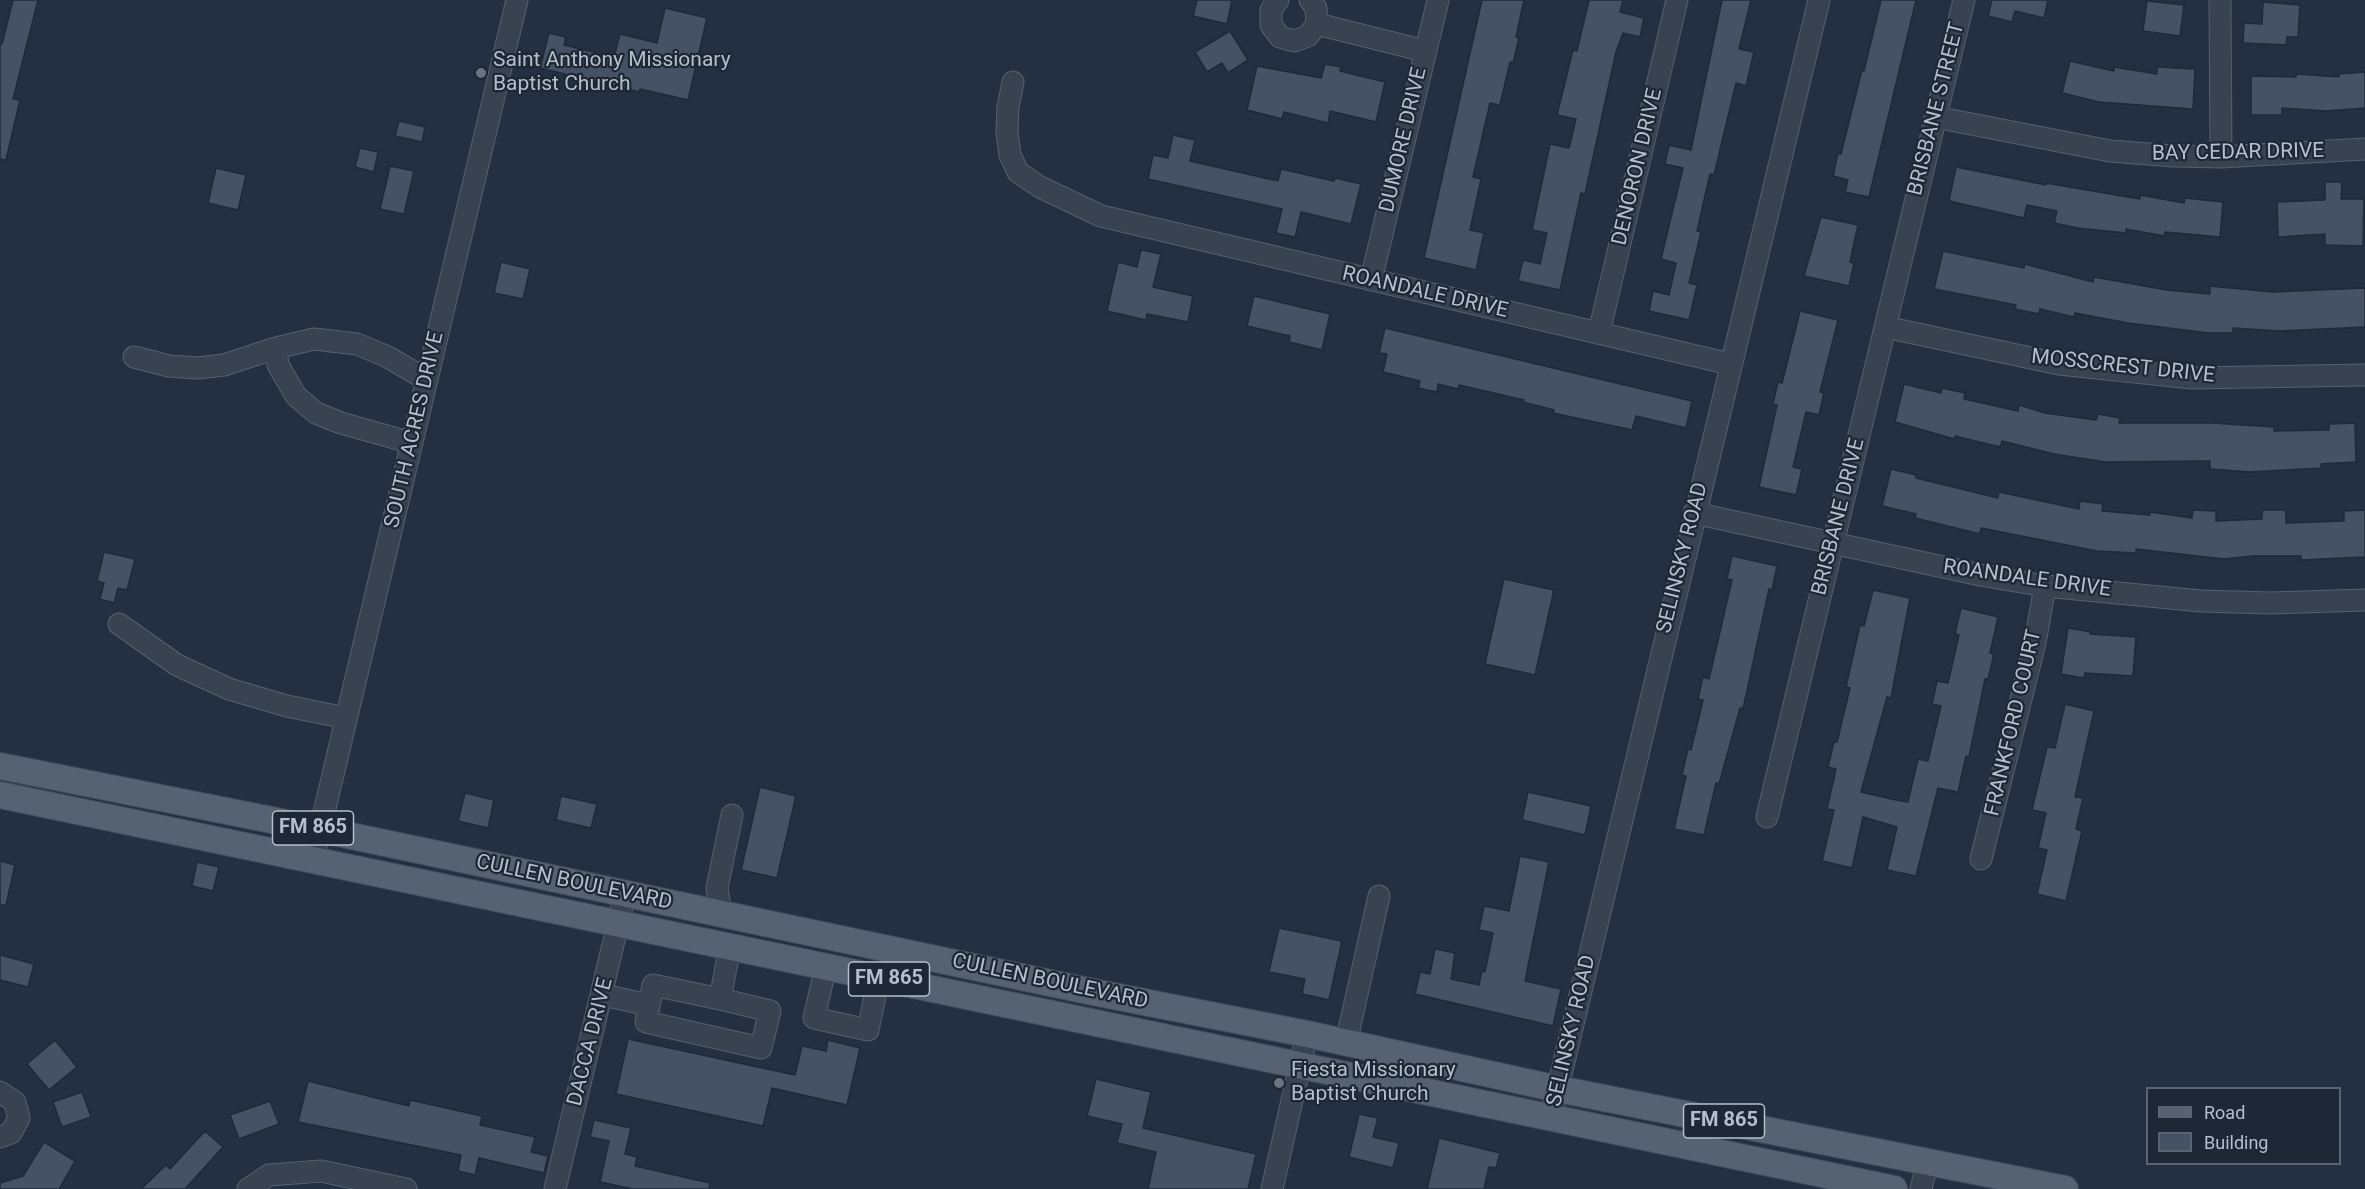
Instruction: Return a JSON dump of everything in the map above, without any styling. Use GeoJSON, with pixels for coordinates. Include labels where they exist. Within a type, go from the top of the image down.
{"type":"FeatureCollection","features":[{"type":"Feature","properties":{"kind":"main road","name":"CULLEN BOULEVARD"},"geometry":{"type":"LineString","coordinates":[[0,766],[320,829],[1088,991],[1307,1034],[1558,1089],[2065,1189]]}},
{"type":"Feature","properties":{"kind":"main road","name":"CULLEN BOULEVARD"},"geometry":{"type":"LineString","coordinates":[[0,795],[1894,1189]]}},
{"type":"Feature","properties":{"kind":"main road"},"geometry":{"type":"LineString","coordinates":[[873,976],[874,946]]}},
{"type":"Feature","properties":{"kind":"main road"},"geometry":{"type":"LineString","coordinates":[[1081,1021],[1088,991]]}},
{"type":"Feature","properties":{"kind":"main road"},"geometry":{"type":"LineString","coordinates":[[1738,1155],[1746,1125]]}},
{"type":"Feature","properties":{"kind":"street","name":"SOUTH ACRES DRIVE"},"geometry":{"type":"LineString","coordinates":[[313,859],[517,0]]}},
{"type":"Feature","properties":{"kind":"street"},"geometry":{"type":"LineString","coordinates":[[1278,0],[1270,18],[1275,32],[1287,40],[1302,40],[1314,31],[1317,24],[1316,8],[1310,0]]}},
{"type":"Feature","properties":{"kind":"street","name":"DUMORE DRIVE"},"geometry":{"type":"LineString","coordinates":[[1371,280],[1438,0]]}},
{"type":"Feature","properties":{"kind":"street","name":"DENORON DRIVE"},"geometry":{"type":"LineString","coordinates":[[1599,333],[1677,0]]}},
{"type":"Feature","properties":{"kind":"street","name":"SELINSKY ROAD"},"geometry":{"type":"LineString","coordinates":[[1551,1116],[1819,0]]}},
{"type":"Feature","properties":{"kind":"street","name":"BRISBANE STREET"},"geometry":{"type":"LineString","coordinates":[[1911,218],[1964,0]]}},
{"type":"Feature","properties":{"kind":"street"},"geometry":{"type":"LineString","coordinates":[[2220,0],[2221,157]]}},
{"type":"Feature","properties":{"kind":"street"},"geometry":{"type":"LineString","coordinates":[[1317,24],[1425,51]]}},
{"type":"Feature","properties":{"kind":"street","name":"ROANDALE DRIVE"},"geometry":{"type":"LineString","coordinates":[[1013,82],[1008,107],[1007,132],[1010,154],[1018,172],[1074,205],[1120,221],[1730,364]]}},
{"type":"Feature","properties":{"kind":"street","name":"BAY CEDAR DRIVE"},"geometry":{"type":"LineString","coordinates":[[1935,117],[2110,152],[2221,157],[2365,149]]}},
{"type":"Feature","properties":{"kind":"street","name":"BRISBANE DRIVE"},"geometry":{"type":"LineString","coordinates":[[1767,817],[1911,218]]}},
{"type":"Feature","properties":{"kind":"street","name":"MOSSCREST DRIVE"},"geometry":{"type":"LineString","coordinates":[[1885,327],[2060,364],[2181,377],[2365,375]]}},
{"type":"Feature","properties":{"kind":"street"},"geometry":{"type":"LineString","coordinates":[[134,357],[169,366],[198,368],[224,366],[276,348],[314,339],[357,344],[388,357],[427,380]]}},
{"type":"Feature","properties":{"kind":"street"},"geometry":{"type":"LineString","coordinates":[[276,348],[278,365],[296,396],[316,413],[341,423],[412,443]]}},
{"type":"Feature","properties":{"kind":"street","name":"ROANDALE DRIVE"},"geometry":{"type":"LineString","coordinates":[[1694,513],[1833,544],[2044,586],[2201,601],[2270,603],[2365,600]]}},
{"type":"Feature","properties":{"kind":"street","name":"FRANKFORD COURT"},"geometry":{"type":"LineString","coordinates":[[1981,859],[2035,643],[2044,586]]}},
{"type":"Feature","properties":{"kind":"street"},"geometry":{"type":"LineString","coordinates":[[119,624],[177,665],[228,689],[287,706],[346,718]]}},
{"type":"Feature","properties":{"kind":"street"},"geometry":{"type":"LineString","coordinates":[[721,914],[717,888],[732,815]]}},
{"type":"Feature","properties":{"kind":"street","name":"DACCA DRIVE"},"geometry":{"type":"LineString","coordinates":[[555,1189],[620,924],[625,894]]}},
{"type":"Feature","properties":{"kind":"street"},"geometry":{"type":"LineString","coordinates":[[1346,1043],[1379,896]]}},
{"type":"Feature","properties":{"kind":"street"},"geometry":{"type":"LineString","coordinates":[[720,999],[730,946]]}},
{"type":"Feature","properties":{"kind":"street"},"geometry":{"type":"LineString","coordinates":[[826,966],[814,1018],[868,1030],[873,976]]}},
{"type":"Feature","properties":{"kind":"street"},"geometry":{"type":"LineString","coordinates":[[653,985],[720,999],[770,1011],[761,1048],[646,1022],[653,985]]}},
{"type":"Feature","properties":{"kind":"street"},"geometry":{"type":"LineString","coordinates":[[603,994],[649,1005]]}},
{"type":"Feature","properties":{"kind":"street"},"geometry":{"type":"LineString","coordinates":[[1272,1189],[1302,1066],[1307,1034]]}},
{"type":"Feature","properties":{"kind":"street"},"geometry":{"type":"LineString","coordinates":[[0,1092],[15,1102],[19,1118],[11,1132],[0,1137]]}},
{"type":"Feature","properties":{"kind":"street"},"geometry":{"type":"LineString","coordinates":[[1922,1189],[1928,1161]]}},
{"type":"Feature","properties":{"kind":"street"},"geometry":{"type":"LineString","coordinates":[[248,1189],[269,1175],[321,1171],[406,1189]]}},
{"type":"Feature","properties":{"kind":"building"},"geometry":{"type":"Polygon","coordinates":[[[13,0],[38,0],[13,99],[20,100],[6,160],[0,159],[0,44],[2,44],[13,0]]]}},
{"type":"Feature","properties":{"kind":"building"},"geometry":{"type":"Polygon","coordinates":[[[1197,0],[1232,0],[1227,24],[1193,16],[1197,0]]]}},
{"type":"Feature","properties":{"kind":"building"},"geometry":{"type":"Polygon","coordinates":[[[1482,0],[1524,0],[1513,63],[1510,62],[1500,105],[1490,103],[1473,177],[1481,179],[1470,230],[1484,233],[1476,270],[1424,258],[1482,0]]]}},
{"type":"Feature","properties":{"kind":"building"},"geometry":{"type":"Polygon","coordinates":[[[1589,0],[1623,0],[1620,12],[1644,18],[1640,37],[1623,33],[1616,52],[1585,194],[1581,193],[1560,290],[1518,281],[1523,260],[1540,264],[1547,233],[1532,230],[1550,144],[1569,148],[1576,119],[1557,115],[1573,50],[1577,51],[1589,0]]]}},
{"type":"Feature","properties":{"kind":"building"},"geometry":{"type":"Polygon","coordinates":[[[1722,0],[1751,0],[1739,49],[1754,52],[1746,86],[1736,83],[1714,175],[1710,174],[1697,231],[1701,232],[1689,283],[1697,285],[1689,320],[1649,311],[1653,291],[1669,295],[1676,263],[1661,259],[1683,168],[1665,164],[1669,145],[1691,150],[1722,0]]]}},
{"type":"Feature","properties":{"kind":"building"},"geometry":{"type":"Polygon","coordinates":[[[1881,0],[1916,0],[1869,197],[1845,192],[1848,180],[1833,176],[1838,153],[1841,154],[1862,70],[1864,71],[1881,0]]]}},
{"type":"Feature","properties":{"kind":"building"},"geometry":{"type":"Polygon","coordinates":[[[1992,0],[2048,0],[2044,18],[2015,11],[2012,22],[1988,16],[1992,0]]]}},
{"type":"Feature","properties":{"kind":"building"},"geometry":{"type":"Polygon","coordinates":[[[2147,1],[2184,5],[2180,36],[2143,31],[2147,1]]]}},
{"type":"Feature","properties":{"kind":"building"},"geometry":{"type":"Polygon","coordinates":[[[2263,2],[2300,5],[2298,37],[2287,37],[2286,45],[2243,43],[2244,23],[2262,24],[2263,2]]]}},
{"type":"Feature","properties":{"kind":"building"},"geometry":{"type":"Polygon","coordinates":[[[665,8],[707,18],[688,100],[640,89],[639,92],[540,68],[549,33],[566,37],[564,45],[614,57],[620,34],[657,43],[665,8]]]}},
{"type":"Feature","properties":{"kind":"building"},"geometry":{"type":"Polygon","coordinates":[[[1230,31],[1248,60],[1228,73],[1222,63],[1207,72],[1195,52],[1230,31]]]}},
{"type":"Feature","properties":{"kind":"building"},"geometry":{"type":"Polygon","coordinates":[[[2070,61],[2114,71],[2114,67],[2157,74],[2157,67],[2195,69],[2193,109],[2099,102],[2062,93],[2070,61]]]}},
{"type":"Feature","properties":{"kind":"building"},"geometry":{"type":"Polygon","coordinates":[[[1325,64],[1341,67],[1340,71],[1385,82],[1376,122],[1330,111],[1328,123],[1284,112],[1282,119],[1247,110],[1257,66],[1321,78],[1325,64]]]}},
{"type":"Feature","properties":{"kind":"building"},"geometry":{"type":"Polygon","coordinates":[[[2365,72],[2365,108],[2326,111],[2282,108],[2282,115],[2251,115],[2251,76],[2296,77],[2296,74],[2339,77],[2339,74],[2365,72]]]}},
{"type":"Feature","properties":{"kind":"building"},"geometry":{"type":"Polygon","coordinates":[[[399,121],[425,127],[422,142],[395,136],[399,121]]]}},
{"type":"Feature","properties":{"kind":"building"},"geometry":{"type":"Polygon","coordinates":[[[1173,135],[1195,140],[1190,161],[1278,181],[1281,169],[1334,181],[1335,178],[1361,184],[1351,224],[1301,212],[1295,237],[1276,233],[1282,209],[1148,179],[1153,155],[1168,158],[1173,135]]]}},
{"type":"Feature","properties":{"kind":"building"},"geometry":{"type":"Polygon","coordinates":[[[360,148],[378,152],[374,172],[355,167],[360,148]]]}},
{"type":"Feature","properties":{"kind":"building"},"geometry":{"type":"Polygon","coordinates":[[[390,166],[414,171],[404,214],[380,209],[390,166]]]}},
{"type":"Feature","properties":{"kind":"building"},"geometry":{"type":"Polygon","coordinates":[[[1956,167],[2046,185],[2046,183],[2140,199],[2140,195],[2184,203],[2185,198],[2223,202],[2220,237],[2165,232],[2164,236],[2126,229],[2126,233],[2078,228],[2054,223],[2057,211],[2027,205],[2024,218],[1949,201],[1956,167]]]}},
{"type":"Feature","properties":{"kind":"building"},"geometry":{"type":"Polygon","coordinates":[[[216,168],[246,175],[238,210],[208,203],[216,168]]]}},
{"type":"Feature","properties":{"kind":"building"},"geometry":{"type":"Polygon","coordinates":[[[2325,182],[2342,182],[2341,199],[2364,199],[2363,246],[2325,245],[2325,234],[2278,237],[2277,202],[2325,200],[2325,182]]]}},
{"type":"Feature","properties":{"kind":"building"},"geometry":{"type":"Polygon","coordinates":[[[1821,217],[1858,225],[1850,262],[1854,263],[1849,286],[1804,276],[1821,217]]]}},
{"type":"Feature","properties":{"kind":"building"},"geometry":{"type":"Polygon","coordinates":[[[1141,250],[1161,254],[1153,287],[1193,296],[1188,322],[1147,314],[1146,320],[1107,311],[1118,262],[1137,267],[1141,250]]]}},
{"type":"Feature","properties":{"kind":"building"},"geometry":{"type":"Polygon","coordinates":[[[1943,251],[2024,268],[2025,264],[2093,282],[2094,277],[2167,290],[2210,294],[2210,286],[2272,292],[2365,288],[2365,327],[2280,331],[2233,328],[2233,333],[2209,333],[2128,323],[2075,313],[2074,317],[2040,309],[2039,314],[2015,309],[2016,305],[1934,289],[1943,251]]]}},
{"type":"Feature","properties":{"kind":"building"},"geometry":{"type":"Polygon","coordinates":[[[501,262],[530,269],[523,299],[494,293],[501,262]]]}},
{"type":"Feature","properties":{"kind":"building"},"geometry":{"type":"Polygon","coordinates":[[[1254,296],[1330,314],[1322,350],[1289,342],[1290,336],[1247,326],[1254,296]]]}},
{"type":"Feature","properties":{"kind":"building"},"geometry":{"type":"Polygon","coordinates":[[[1800,311],[1838,320],[1820,392],[1824,393],[1819,415],[1806,412],[1793,467],[1802,469],[1796,495],[1759,487],[1777,405],[1773,404],[1778,382],[1782,383],[1800,311]]]}},
{"type":"Feature","properties":{"kind":"building"},"geometry":{"type":"Polygon","coordinates":[[[1385,328],[1692,401],[1686,428],[1636,416],[1632,430],[1553,413],[1554,410],[1523,402],[1524,400],[1459,385],[1458,389],[1438,384],[1437,392],[1418,388],[1420,381],[1383,372],[1387,354],[1379,353],[1385,328]]]}},
{"type":"Feature","properties":{"kind":"building"},"geometry":{"type":"Polygon","coordinates":[[[1904,384],[1941,393],[1942,388],[1965,393],[1964,399],[2018,411],[2019,405],[2045,413],[2096,420],[2098,414],[2120,418],[2119,423],[2212,423],[2274,427],[2274,431],[2329,430],[2329,424],[2355,423],[2356,462],[2321,464],[2321,468],[2250,472],[2210,469],[2210,461],[2105,462],[2054,454],[2002,441],[2000,447],[1955,436],[1954,439],[1895,422],[1904,384]]]}},
{"type":"Feature","properties":{"kind":"building"},"geometry":{"type":"Polygon","coordinates":[[[1891,469],[1916,475],[1916,478],[1998,498],[1999,492],[2079,509],[2080,501],[2103,504],[2102,511],[2150,515],[2150,512],[2192,518],[2193,510],[2216,511],[2216,521],[2262,519],[2262,510],[2286,510],[2286,523],[2344,521],[2344,511],[2365,510],[2365,557],[2301,560],[2301,556],[2253,556],[2224,559],[2136,549],[2136,553],[2097,551],[1981,528],[1980,534],[1915,518],[1916,514],[1882,506],[1891,469]]]}},
{"type":"Feature","properties":{"kind":"building"},"geometry":{"type":"Polygon","coordinates":[[[104,552],[135,559],[127,590],[118,588],[114,603],[100,599],[104,583],[97,581],[104,552]]]}},
{"type":"Feature","properties":{"kind":"building"},"geometry":{"type":"Polygon","coordinates":[[[1732,556],[1777,566],[1772,590],[1769,589],[1743,709],[1740,708],[1719,784],[1716,783],[1704,835],[1674,829],[1686,776],[1682,775],[1688,749],[1691,750],[1703,700],[1698,699],[1703,677],[1709,679],[1732,580],[1727,579],[1732,556]]]}},
{"type":"Feature","properties":{"kind":"building"},"geometry":{"type":"Polygon","coordinates":[[[1504,579],[1554,590],[1535,675],[1485,664],[1504,579]]]}},
{"type":"Feature","properties":{"kind":"building"},"geometry":{"type":"Polygon","coordinates":[[[1873,590],[1910,598],[1891,698],[1887,697],[1861,792],[1896,800],[1908,802],[1918,759],[1928,761],[1941,706],[1932,704],[1937,681],[1948,683],[1959,635],[1955,634],[1961,608],[1998,617],[1990,653],[1994,654],[1988,679],[1985,679],[1969,757],[1966,756],[1958,792],[1938,788],[1916,876],[1887,870],[1897,827],[1863,817],[1852,868],[1822,861],[1834,810],[1827,809],[1836,769],[1828,767],[1834,742],[1837,742],[1850,688],[1846,687],[1860,625],[1864,626],[1873,590]]]}},
{"type":"Feature","properties":{"kind":"building"},"geometry":{"type":"Polygon","coordinates":[[[2068,628],[2091,632],[2090,634],[2136,637],[2133,676],[2085,673],[2084,678],[2061,674],[2068,628]]]}},
{"type":"Feature","properties":{"kind":"building"},"geometry":{"type":"Polygon","coordinates":[[[2065,704],[2094,711],[2075,797],[2083,798],[2076,829],[2082,831],[2066,901],[2037,894],[2047,850],[2038,848],[2046,813],[2032,810],[2047,747],[2055,748],[2065,704]]]}},
{"type":"Feature","properties":{"kind":"building"},"geometry":{"type":"Polygon","coordinates":[[[760,787],[796,796],[777,878],[741,870],[760,787]]]}},
{"type":"Feature","properties":{"kind":"building"},"geometry":{"type":"Polygon","coordinates":[[[1528,792],[1591,806],[1585,835],[1522,820],[1528,792]]]}},
{"type":"Feature","properties":{"kind":"building"},"geometry":{"type":"Polygon","coordinates":[[[465,793],[494,800],[488,828],[458,821],[465,793]]]}},
{"type":"Feature","properties":{"kind":"building"},"geometry":{"type":"Polygon","coordinates":[[[561,796],[597,804],[591,828],[556,820],[561,796]]]}},
{"type":"Feature","properties":{"kind":"building"},"geometry":{"type":"Polygon","coordinates":[[[1520,856],[1549,862],[1525,981],[1561,989],[1553,1026],[1415,994],[1420,972],[1430,974],[1435,949],[1455,953],[1451,979],[1479,985],[1482,971],[1485,972],[1493,933],[1479,930],[1484,906],[1509,911],[1520,856]]]}},
{"type":"Feature","properties":{"kind":"building"},"geometry":{"type":"Polygon","coordinates":[[[0,861],[15,865],[6,905],[0,905],[0,861]]]}},
{"type":"Feature","properties":{"kind":"building"},"geometry":{"type":"Polygon","coordinates":[[[197,862],[219,867],[213,891],[192,886],[197,862]]]}},
{"type":"Feature","properties":{"kind":"building"},"geometry":{"type":"Polygon","coordinates":[[[1279,928],[1342,941],[1329,1000],[1302,994],[1305,979],[1269,972],[1279,928]]]}},
{"type":"Feature","properties":{"kind":"building"},"geometry":{"type":"Polygon","coordinates":[[[0,955],[34,964],[28,987],[0,980],[0,955]]]}},
{"type":"Feature","properties":{"kind":"building"},"geometry":{"type":"Polygon","coordinates":[[[628,1039],[795,1075],[802,1046],[826,1051],[828,1040],[860,1048],[847,1105],[772,1088],[763,1126],[616,1094],[628,1039]]]}},
{"type":"Feature","properties":{"kind":"building"},"geometry":{"type":"Polygon","coordinates":[[[55,1040],[77,1067],[49,1090],[27,1064],[55,1040]]]}},
{"type":"Feature","properties":{"kind":"building"},"geometry":{"type":"Polygon","coordinates":[[[1096,1079],[1151,1092],[1143,1128],[1256,1154],[1248,1189],[1148,1189],[1156,1152],[1117,1143],[1122,1124],[1087,1116],[1096,1079]]]}},
{"type":"Feature","properties":{"kind":"building"},"geometry":{"type":"Polygon","coordinates":[[[308,1081],[409,1106],[410,1100],[482,1116],[480,1125],[535,1137],[531,1152],[548,1156],[544,1173],[479,1158],[475,1175],[458,1171],[461,1155],[298,1122],[308,1081]]]}},
{"type":"Feature","properties":{"kind":"building"},"geometry":{"type":"Polygon","coordinates":[[[82,1092],[91,1117],[62,1127],[53,1102],[82,1092]]]}},
{"type":"Feature","properties":{"kind":"building"},"geometry":{"type":"Polygon","coordinates":[[[270,1101],[279,1124],[239,1139],[230,1115],[270,1101]]]}},
{"type":"Feature","properties":{"kind":"building"},"geometry":{"type":"Polygon","coordinates":[[[1359,1114],[1378,1118],[1373,1137],[1399,1143],[1393,1168],[1349,1157],[1359,1114]]]}},
{"type":"Feature","properties":{"kind":"building"},"geometry":{"type":"Polygon","coordinates":[[[594,1120],[631,1128],[625,1154],[637,1157],[635,1166],[710,1183],[709,1189],[633,1189],[600,1182],[609,1141],[590,1137],[594,1120]]]}},
{"type":"Feature","properties":{"kind":"building"},"geometry":{"type":"Polygon","coordinates":[[[205,1131],[223,1147],[185,1189],[141,1189],[166,1165],[170,1169],[205,1131]]]}},
{"type":"Feature","properties":{"kind":"building"},"geometry":{"type":"Polygon","coordinates":[[[1439,1138],[1500,1153],[1496,1168],[1489,1167],[1484,1189],[1427,1189],[1439,1138]]]}},
{"type":"Feature","properties":{"kind":"building"},"geometry":{"type":"Polygon","coordinates":[[[44,1142],[75,1161],[59,1189],[0,1189],[0,1183],[23,1176],[44,1142]]]}},
{"type":"Feature","properties":{"kind":"place","name":"Saint Anthony Missionary Baptist Church"},"geometry":{"type":"Point","coordinates":[481,73]}},
{"type":"Feature","properties":{"kind":"place","name":"Fiesta Missionary Baptist Church"},"geometry":{"type":"Point","coordinates":[1279,1083]}}]}
